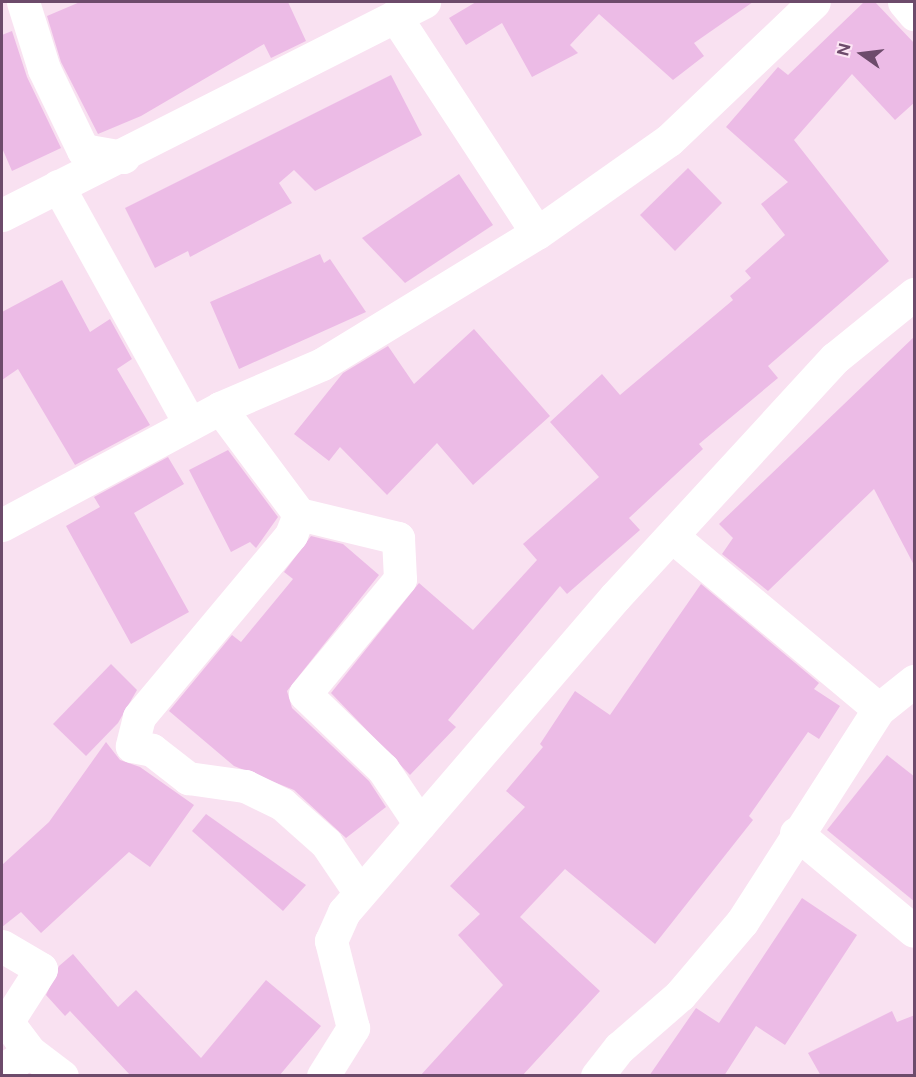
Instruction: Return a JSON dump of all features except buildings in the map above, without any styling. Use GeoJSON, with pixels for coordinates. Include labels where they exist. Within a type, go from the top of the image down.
{"type":"FeatureCollection","features":[{"type":"Feature","properties":{"kind":"street"},"geometry":{"type":"LineString","coordinates":[[23,2],[44,69],[83,150],[123,157]]}},
{"type":"Feature","properties":{"kind":"street"},"geometry":{"type":"LineString","coordinates":[[2,215],[65,199],[123,157],[424,2]]}},
{"type":"Feature","properties":{"kind":"street"},"geometry":{"type":"LineString","coordinates":[[2,525],[220,408],[322,364],[537,233],[669,140],[814,2]]}},
{"type":"Feature","properties":{"kind":"street"},"geometry":{"type":"LineString","coordinates":[[904,2],[915,14]]}},
{"type":"Feature","properties":{"kind":"street"},"geometry":{"type":"LineString","coordinates":[[395,16],[537,233]]}},
{"type":"Feature","properties":{"kind":"street"},"geometry":{"type":"LineString","coordinates":[[65,199],[190,424]]}},
{"type":"Feature","properties":{"kind":"street"},"geometry":{"type":"LineString","coordinates":[[323,1076],[353,1028],[331,942],[344,912],[673,537],[835,358],[915,294]]}},
{"type":"Feature","properties":{"kind":"street"},"geometry":{"type":"LineString","coordinates":[[220,408],[299,514],[398,538],[400,579],[305,694],[383,769],[420,824]]}},
{"type":"Feature","properties":{"kind":"street"},"geometry":{"type":"LineString","coordinates":[[299,514],[291,535],[139,717],[132,746],[152,750],[188,778],[245,786],[282,804],[326,843],[360,893]]}},
{"type":"Feature","properties":{"kind":"street"},"geometry":{"type":"LineString","coordinates":[[673,537],[879,709]]}},
{"type":"Feature","properties":{"kind":"street"},"geometry":{"type":"LineString","coordinates":[[597,1076],[620,1048],[680,995],[742,922],[796,833],[879,709],[915,681]]}},
{"type":"Feature","properties":{"kind":"street"},"geometry":{"type":"LineString","coordinates":[[796,833],[915,931]]}},
{"type":"Feature","properties":{"kind":"street"},"geometry":{"type":"LineString","coordinates":[[2,946],[41,969],[11,1016],[16,1035],[30,1052],[62,1076]]}},
{"type":"Feature","properties":{"kind":"street"},"geometry":{"type":"LineString","coordinates":[[2,1070],[30,1052]]}}]}
